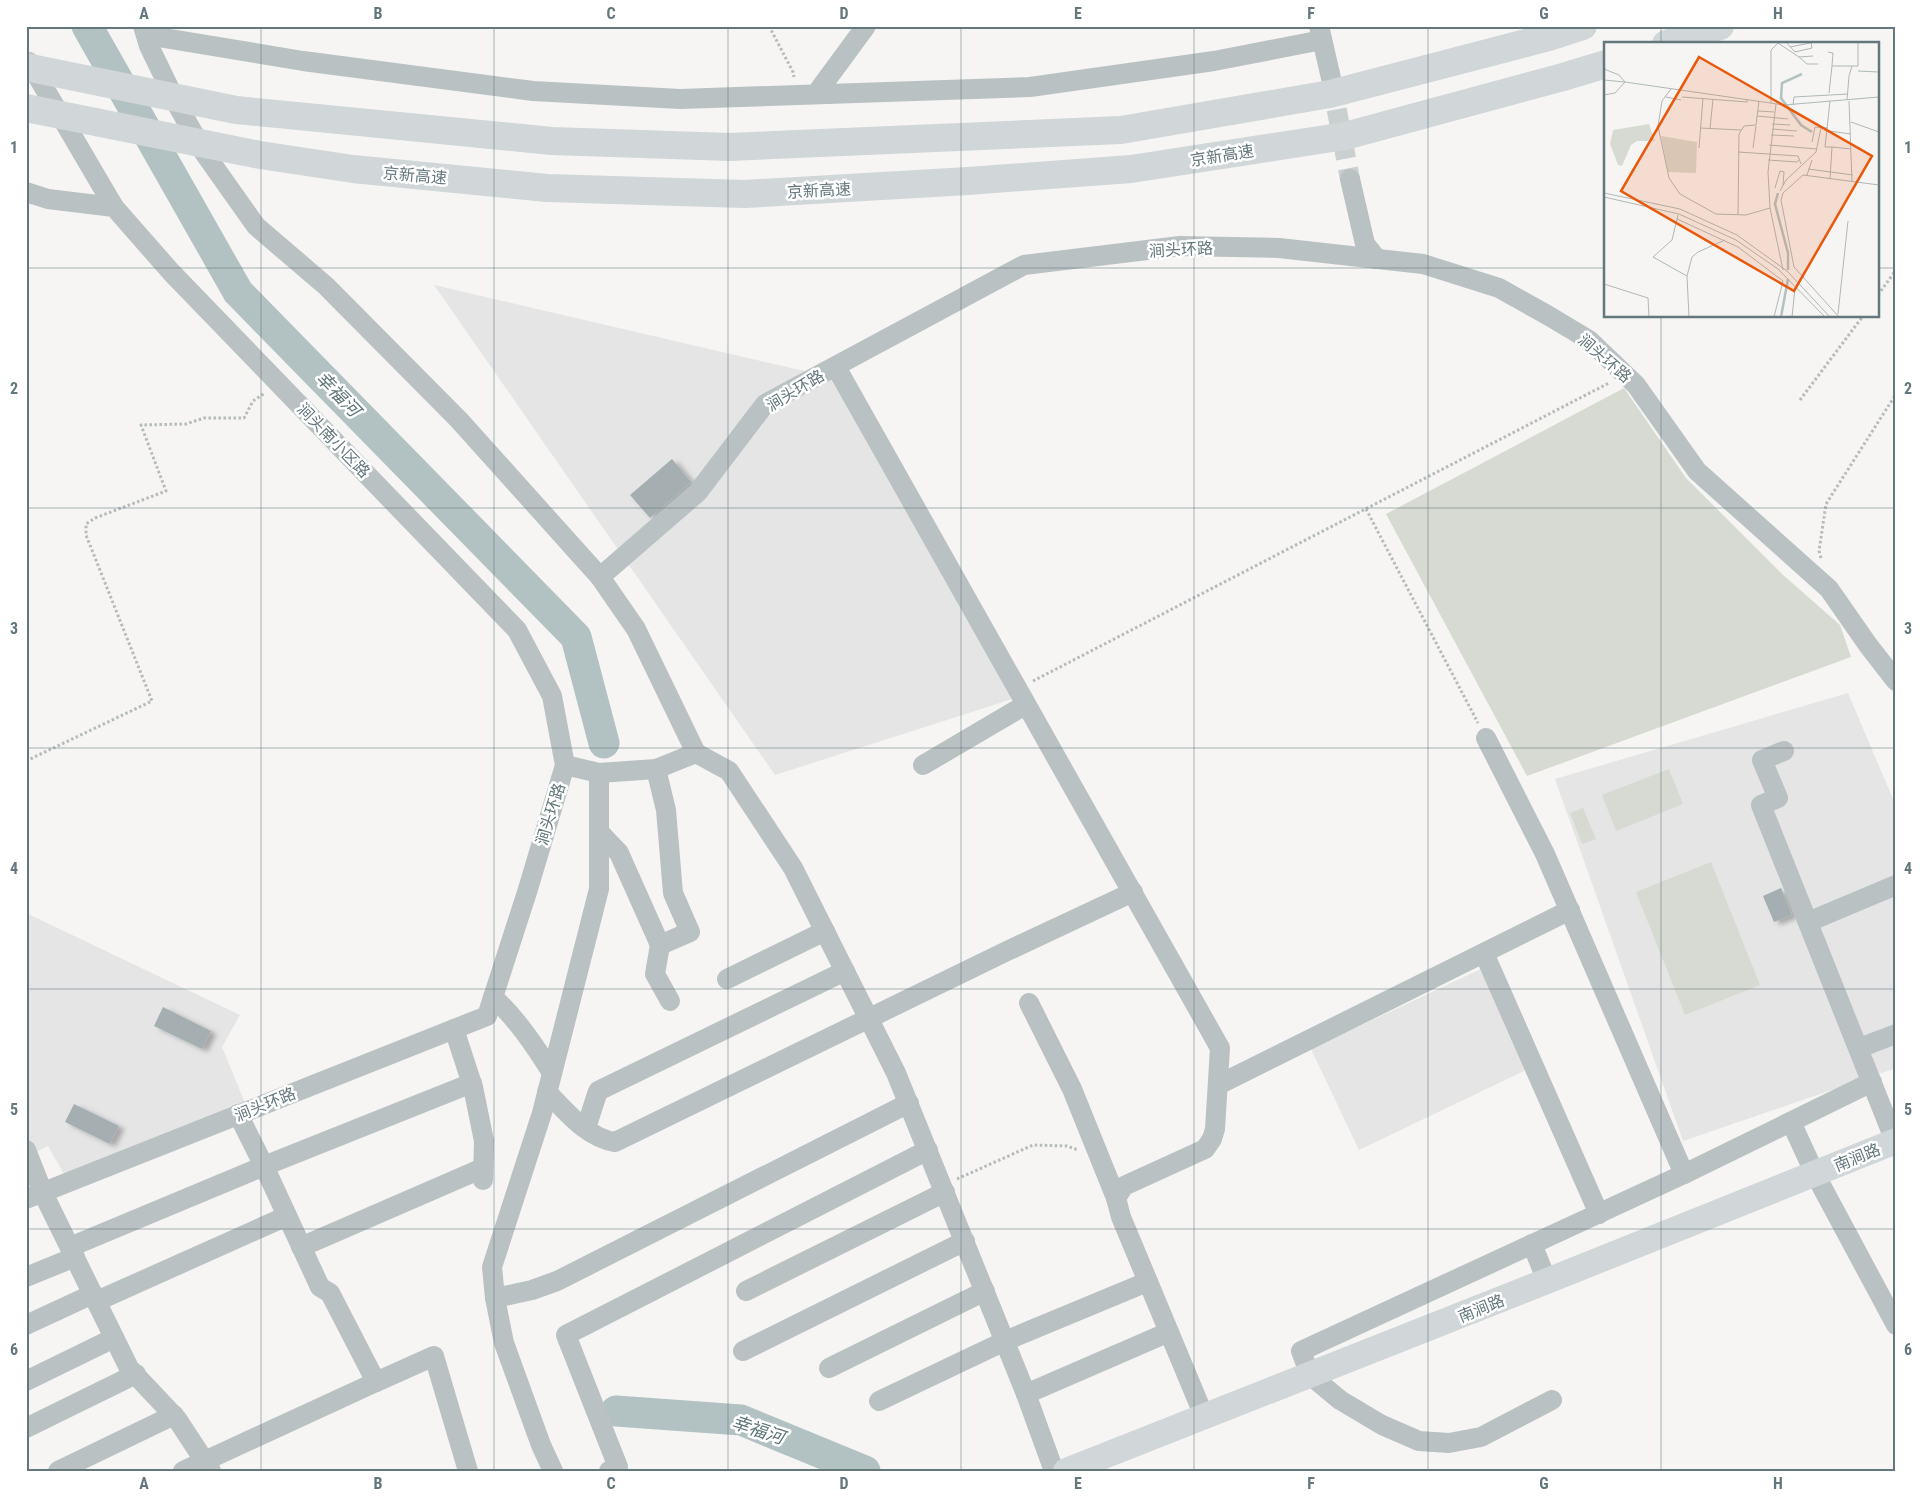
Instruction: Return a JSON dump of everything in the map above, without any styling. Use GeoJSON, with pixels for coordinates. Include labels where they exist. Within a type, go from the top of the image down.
{"type":"FeatureCollection","features":[{"type":"Feature","properties":{"kind":"highway"},"geometry":{"type":"LineString","coordinates":[[26,67],[236,110],[552,141],[730,147],[1121,130],[1330,94],[1549,37],[1583,26]]}},
{"type":"Feature","properties":{"kind":"highway"},"geometry":{"type":"LineString","coordinates":[[1672,42],[1720,26]]}},
{"type":"Feature","properties":{"kind":"highway","name":"京新高速"},"geometry":{"type":"LineString","coordinates":[[26,108],[260,156],[353,169],[547,188],[745,194],[1131,169],[1345,136],[1604,65]]}},
{"type":"Feature","properties":{"kind":"main road","name":"南涧路"},"geometry":{"type":"LineString","coordinates":[[1066,1471],[1102,1464],[1204,1416],[1548,1281],[1895,1141]]}},
{"type":"Feature","properties":{"kind":"street"},"geometry":{"type":"LineString","coordinates":[[806,94],[866,26]]}},
{"type":"Feature","properties":{"kind":"street"},"geometry":{"type":"LineString","coordinates":[[1054,1471],[1026,1394],[909,1103],[793,868],[729,771],[696,753],[636,629],[600,577],[459,420],[326,286],[256,226],[205,154],[178,106],[144,31],[165,32],[303,61],[533,91],[680,99],[1030,87],[1214,61],[1320,33],[1331,78]]}},
{"type":"Feature","properties":{"kind":"street","name":"涧头南小区路"},"geometry":{"type":"LineString","coordinates":[[26,58],[114,207],[171,272],[518,630],[552,696],[565,765]]}},
{"type":"Feature","properties":{"kind":"street"},"geometry":{"type":"LineString","coordinates":[[1350,178],[1365,244],[1377,259]]}},
{"type":"Feature","properties":{"kind":"street"},"geometry":{"type":"LineString","coordinates":[[26,192],[48,199],[114,207]]}},
{"type":"Feature","properties":{"kind":"street","name":"涧头环路"},"geometry":{"type":"LineString","coordinates":[[600,577],[698,492],[765,404],[1024,265],[1180,246],[1279,248],[1423,264],[1498,288],[1589,340],[1636,385],[1697,471],[1829,589],[1896,681]]}},
{"type":"Feature","properties":{"kind":"street"},"geometry":{"type":"LineString","coordinates":[[836,367],[1220,1048],[1215,1129],[1212,1139],[1205,1149],[1124,1186],[1116,1198]]}},
{"type":"Feature","properties":{"kind":"street"},"geometry":{"type":"LineString","coordinates":[[923,765],[1021,697]]}},
{"type":"Feature","properties":{"kind":"street"},"geometry":{"type":"LineString","coordinates":[[1486,738],[1545,854],[1684,1174]]}},
{"type":"Feature","properties":{"kind":"street"},"geometry":{"type":"LineString","coordinates":[[1784,751],[1762,760],[1778,798],[1762,805],[1895,1141]]}},
{"type":"Feature","properties":{"kind":"street","name":"涧头环路"},"geometry":{"type":"LineString","coordinates":[[35,1196],[487,1016],[499,1003],[528,889],[565,765],[599,773],[656,768],[696,753]]}},
{"type":"Feature","properties":{"kind":"street"},"geometry":{"type":"LineString","coordinates":[[656,768],[666,810],[674,893],[690,932],[660,946]]}},
{"type":"Feature","properties":{"kind":"street"},"geometry":{"type":"LineString","coordinates":[[553,1471],[541,1445],[504,1344],[495,1298],[492,1267],[550,1083],[599,889],[599,773]]}},
{"type":"Feature","properties":{"kind":"street"},"geometry":{"type":"LineString","coordinates":[[599,832],[619,853],[660,946],[655,974],[670,1001]]}},
{"type":"Feature","properties":{"kind":"street"},"geometry":{"type":"LineString","coordinates":[[1808,922],[1896,885]]}},
{"type":"Feature","properties":{"kind":"street"},"geometry":{"type":"LineString","coordinates":[[499,1003],[532,1041],[550,1083],[586,1128],[605,1141],[615,1142],[1133,892]]}},
{"type":"Feature","properties":{"kind":"street"},"geometry":{"type":"LineString","coordinates":[[1218,1085],[1570,910]]}},
{"type":"Feature","properties":{"kind":"street"},"geometry":{"type":"LineString","coordinates":[[727,979],[825,931]]}},
{"type":"Feature","properties":{"kind":"street"},"geometry":{"type":"LineString","coordinates":[[1484,952],[1598,1214]]}},
{"type":"Feature","properties":{"kind":"street"},"geometry":{"type":"LineString","coordinates":[[586,1128],[598,1090],[845,971]]}},
{"type":"Feature","properties":{"kind":"street"},"geometry":{"type":"LineString","coordinates":[[1029,1003],[1072,1089],[1116,1198],[1121,1217],[1204,1416]]}},
{"type":"Feature","properties":{"kind":"street"},"geometry":{"type":"LineString","coordinates":[[301,1247],[483,1174],[484,1140],[472,1083],[454,1029]]}},
{"type":"Feature","properties":{"kind":"street"},"geometry":{"type":"LineString","coordinates":[[1856,1040],[1896,1034]]}},
{"type":"Feature","properties":{"kind":"street"},"geometry":{"type":"LineString","coordinates":[[1552,1400],[1481,1437],[1449,1443],[1419,1441],[1382,1425],[1340,1400],[1310,1375],[1301,1351],[1684,1174],[1872,1082]]}},
{"type":"Feature","properties":{"kind":"street"},"geometry":{"type":"LineString","coordinates":[[26,1277],[72,1252],[264,1166],[472,1083]]}},
{"type":"Feature","properties":{"kind":"street"},"geometry":{"type":"LineString","coordinates":[[495,1298],[532,1290],[557,1281],[909,1103]]}},
{"type":"Feature","properties":{"kind":"street"},"geometry":{"type":"LineString","coordinates":[[238,1114],[320,1287],[330,1293],[376,1382]]}},
{"type":"Feature","properties":{"kind":"street"},"geometry":{"type":"LineString","coordinates":[[1791,1122],[1816,1174],[1896,1325]]}},
{"type":"Feature","properties":{"kind":"street"},"geometry":{"type":"LineString","coordinates":[[26,1150],[35,1196],[72,1252],[130,1368],[174,1415],[208,1465]]}},
{"type":"Feature","properties":{"kind":"street"},"geometry":{"type":"LineString","coordinates":[[609,1471],[618,1467],[566,1335],[928,1150]]}},
{"type":"Feature","properties":{"kind":"street"},"geometry":{"type":"LineString","coordinates":[[746,1290],[944,1188]]}},
{"type":"Feature","properties":{"kind":"street"},"geometry":{"type":"LineString","coordinates":[[26,1325],[95,1298],[287,1216]]}},
{"type":"Feature","properties":{"kind":"street"},"geometry":{"type":"LineString","coordinates":[[743,1351],[965,1241]]}},
{"type":"Feature","properties":{"kind":"street"},"geometry":{"type":"LineString","coordinates":[[1532,1244],[1548,1281]]}},
{"type":"Feature","properties":{"kind":"street"},"geometry":{"type":"LineString","coordinates":[[879,1401],[1005,1341],[1148,1282]]}},
{"type":"Feature","properties":{"kind":"street"},"geometry":{"type":"LineString","coordinates":[[829,1368],[985,1291]]}},
{"type":"Feature","properties":{"kind":"street"},"geometry":{"type":"LineString","coordinates":[[1026,1394],[1169,1332]]}},
{"type":"Feature","properties":{"kind":"street"},"geometry":{"type":"LineString","coordinates":[[26,1381],[114,1338]]}},
{"type":"Feature","properties":{"kind":"street"},"geometry":{"type":"LineString","coordinates":[[183,1471],[208,1465],[376,1382],[434,1356],[468,1471]]}},
{"type":"Feature","properties":{"kind":"street"},"geometry":{"type":"LineString","coordinates":[[26,1428],[136,1374]]}},
{"type":"Feature","properties":{"kind":"street"},"geometry":{"type":"LineString","coordinates":[[58,1471],[174,1415]]}},
{"type":"Feature","properties":{"kind":"path"},"geometry":{"type":"LineString","coordinates":[[769,26],[806,94]]}},
{"type":"Feature","properties":{"kind":"path"},"geometry":{"type":"LineString","coordinates":[[1880,292],[1896,270]]}},
{"type":"Feature","properties":{"kind":"path"},"geometry":{"type":"LineString","coordinates":[[1800,400],[1862,318]]}},
{"type":"Feature","properties":{"kind":"path"},"geometry":{"type":"LineString","coordinates":[[1021,697],[1366,509],[1625,375]]}},
{"type":"Feature","properties":{"kind":"path"},"geometry":{"type":"LineString","coordinates":[[26,762],[152,701],[86,535],[86,524],[95,518],[166,491],[141,425],[186,424],[204,418],[244,418],[253,400],[280,384]]}},
{"type":"Feature","properties":{"kind":"path"},"geometry":{"type":"LineString","coordinates":[[1829,589],[1819,551],[1826,504],[1896,394]]}},
{"type":"Feature","properties":{"kind":"path"},"geometry":{"type":"LineString","coordinates":[[1366,509],[1486,738]]}},
{"type":"Feature","properties":{"kind":"path"},"geometry":{"type":"LineString","coordinates":[[944,1188],[1034,1145],[1067,1146],[1100,1157]]}},
{"type":"Feature","properties":{"kind":"shaded area"},"geometry":{"type":"Polygon","coordinates":[[[434,285],[843,380],[1031,693],[775,775],[434,285]]]}},
{"type":"Feature","properties":{"kind":"shaded area"},"geometry":{"type":"Polygon","coordinates":[[[1624,388],[1686,478],[1782,574],[1840,625],[1851,657],[1527,776],[1386,514],[1624,388]]]}},
{"type":"Feature","properties":{"kind":"shaded area"},"geometry":{"type":"Polygon","coordinates":[[[1848,693],[1896,806],[1896,1068],[1683,1141],[1555,779],[1848,693]]]}},
{"type":"Feature","properties":{"kind":"shaded area"},"geometry":{"type":"Polygon","coordinates":[[[1669,769],[1683,804],[1616,831],[1602,795],[1669,769]]]}},
{"type":"Feature","properties":{"kind":"shaded area"},"geometry":{"type":"Polygon","coordinates":[[[1583,808],[1596,839],[1582,844],[1570,813],[1583,808]]]}},
{"type":"Feature","properties":{"kind":"shaded area"},"geometry":{"type":"Polygon","coordinates":[[[1711,862],[1760,985],[1685,1015],[1636,892],[1711,862]]]}},
{"type":"Feature","properties":{"kind":"shaded area"},"geometry":{"type":"Polygon","coordinates":[[[26,913],[240,1015],[222,1047],[245,1103],[64,1174],[48,1146],[26,1158],[26,913]]]}},
{"type":"Feature","properties":{"kind":"shaded area"},"geometry":{"type":"Polygon","coordinates":[[[1481,969],[1526,1070],[1359,1150],[1311,1049],[1481,969]]]}},
{"type":"Feature","properties":{"kind":"building"},"geometry":{"type":"Polygon","coordinates":[[[672,459],[691,482],[650,518],[630,495],[672,459]]]}},
{"type":"Feature","properties":{"kind":"building"},"geometry":{"type":"Polygon","coordinates":[[[1781,888],[1792,915],[1774,922],[1763,896],[1781,888]]]}},
{"type":"Feature","properties":{"kind":"building"},"geometry":{"type":"Polygon","coordinates":[[[163,1007],[211,1031],[202,1049],[154,1026],[163,1007]]]}},
{"type":"Feature","properties":{"kind":"building"},"geometry":{"type":"Polygon","coordinates":[[[74,1104],[119,1126],[110,1144],[65,1122],[74,1104]]]}},
{"type":"Feature","properties":{"kind":"waterway","name":"幸福河"},"geometry":{"type":"LineString","coordinates":[[87,26],[238,292],[576,637],[604,743]]}},
{"type":"Feature","properties":{"kind":"waterway","name":"幸福河"},"geometry":{"type":"LineString","coordinates":[[616,1411],[741,1420],[865,1471]]}},
{"type":"Feature","properties":{"kind":"tunnel"},"geometry":{"type":"LineString","coordinates":[[1331,80],[1350,179]]}}]}
